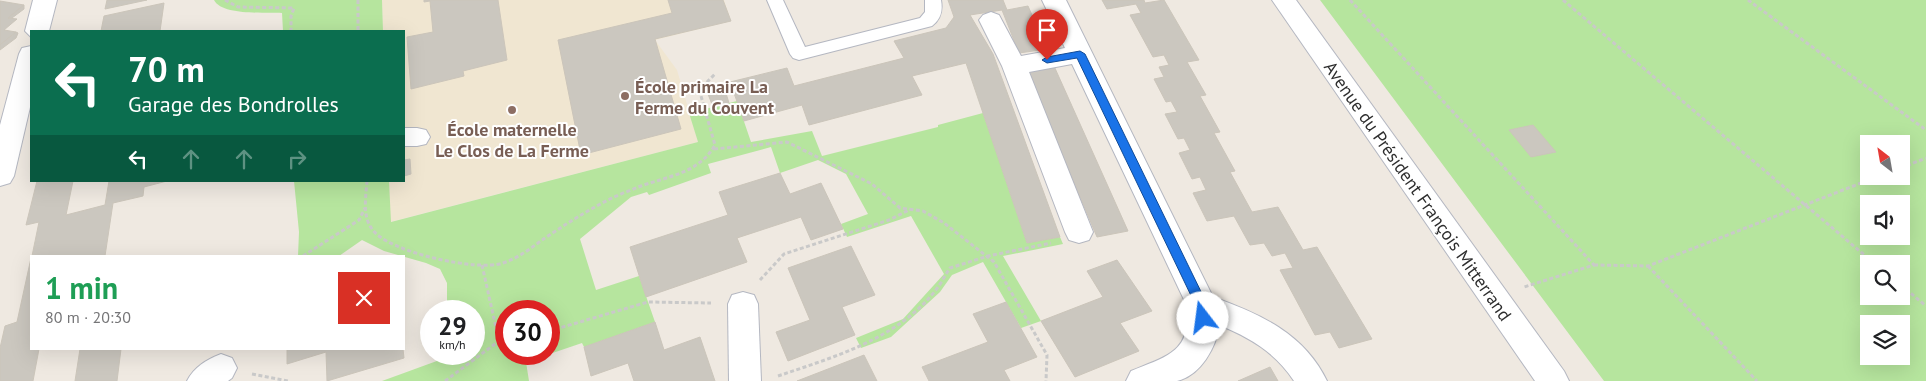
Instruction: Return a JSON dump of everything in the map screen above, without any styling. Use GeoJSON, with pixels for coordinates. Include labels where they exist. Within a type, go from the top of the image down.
{"type":"FeatureCollection","features":[{"type":"Feature","properties":{"kind":"street"},"geometry":{"type":"LineString","coordinates":[[37,30],[45,0]]}},
{"type":"Feature","properties":{"kind":"street"},"geometry":{"type":"LineString","coordinates":[[1054,0],[1202,306],[1203,330],[1196,350],[1187,360],[1142,381]]}},
{"type":"Feature","properties":{"kind":"street","name":"Avenue du Président François Mitterrand"},"geometry":{"type":"LineString","coordinates":[[1284,0],[1553,381]]}},
{"type":"Feature","properties":{"kind":"street"},"geometry":{"type":"LineString","coordinates":[[991,20],[1014,66],[1080,232]]}},
{"type":"Feature","properties":{"kind":"street"},"geometry":{"type":"LineString","coordinates":[[1014,66],[1080,54]]}},
{"type":"Feature","properties":{"kind":"street"},"geometry":{"type":"LineString","coordinates":[[3,166],[30,58]]}},
{"type":"Feature","properties":{"kind":"street"},"geometry":{"type":"LineString","coordinates":[[3,166],[30,150]]}},
{"type":"Feature","properties":{"kind":"street"},"geometry":{"type":"LineString","coordinates":[[743,304],[759,380]]}},
{"type":"Feature","properties":{"kind":"street"},"geometry":{"type":"LineString","coordinates":[[1202,306],[1248,322],[1265,331],[1285,348],[1311,381]]}},
{"type":"Feature","properties":{"kind":"lane"},"geometry":{"type":"LineString","coordinates":[[775,0],[799,54],[926,22],[931,19],[935,10],[933,0]]}},
{"type":"Feature","properties":{"kind":"path"},"geometry":{"type":"LineString","coordinates":[[224,0],[238,7],[294,8],[291,16],[292,30]]}},
{"type":"Feature","properties":{"kind":"path"},"geometry":{"type":"LineString","coordinates":[[358,0],[358,30]]}},
{"type":"Feature","properties":{"kind":"path"},"geometry":{"type":"LineString","coordinates":[[1350,0],[1594,264]]}},
{"type":"Feature","properties":{"kind":"path"},"geometry":{"type":"LineString","coordinates":[[1562,0],[1864,255]]}},
{"type":"Feature","properties":{"kind":"path"},"geometry":{"type":"LineString","coordinates":[[1748,0],[1926,130]]}},
{"type":"Feature","properties":{"kind":"path"},"geometry":{"type":"LineString","coordinates":[[366,182],[366,208],[372,230],[378,237],[393,245],[436,259],[497,266],[514,259],[613,199],[640,186],[675,175],[710,157],[715,145],[701,96],[704,85],[715,74]]}},
{"type":"Feature","properties":{"kind":"path"},"geometry":{"type":"LineString","coordinates":[[714,149],[787,142],[872,184],[900,208],[923,211],[944,223],[994,262],[1047,355],[1046,381]]}},
{"type":"Feature","properties":{"kind":"path"},"geometry":{"type":"LineString","coordinates":[[1910,164],[1926,158]]}},
{"type":"Feature","properties":{"kind":"path"},"geometry":{"type":"LineString","coordinates":[[1492,295],[1532,285],[1594,264],[1648,266],[1860,183]]}},
{"type":"Feature","properties":{"kind":"path"},"geometry":{"type":"LineString","coordinates":[[305,255],[359,220],[366,208]]}},
{"type":"Feature","properties":{"kind":"path"},"geometry":{"type":"LineString","coordinates":[[560,328],[648,302],[743,304],[767,270],[784,254],[889,220],[910,209]]}},
{"type":"Feature","properties":{"kind":"path"},"geometry":{"type":"LineString","coordinates":[[759,380],[883,335],[898,326],[924,303],[943,282],[950,268],[988,256],[1052,243]]}},
{"type":"Feature","properties":{"kind":"path"},"geometry":{"type":"LineString","coordinates":[[482,265],[495,328]]}},
{"type":"Feature","properties":{"kind":"path"},"geometry":{"type":"LineString","coordinates":[[1648,266],[1757,381]]}},
{"type":"Feature","properties":{"kind":"path"},"geometry":{"type":"LineString","coordinates":[[1910,293],[1926,306]]}},
{"type":"Feature","properties":{"kind":"path"},"geometry":{"type":"LineString","coordinates":[[445,381],[495,344]]}},
{"type":"Feature","properties":{"kind":"shaded area"},"geometry":{"type":"Polygon","coordinates":[[[382,0],[724,0],[731,21],[655,40],[677,70],[698,142],[390,222],[389,182],[405,182],[405,30],[383,30],[382,0]]]}},
{"type":"Feature","properties":{"kind":"green space"},"geometry":{"type":"Polygon","coordinates":[[[214,0],[382,0],[383,30],[283,30],[282,13],[235,11],[219,5],[214,0]]]}},
{"type":"Feature","properties":{"kind":"green space"},"geometry":{"type":"Polygon","coordinates":[[[1320,0],[1926,0],[1926,381],[1604,381],[1320,0]]]}},
{"type":"Feature","properties":{"kind":"green space"},"geometry":{"type":"Polygon","coordinates":[[[737,101],[751,142],[812,131],[822,156],[938,127],[938,125],[983,113],[1027,243],[1060,237],[1063,244],[1003,256],[1041,321],[1021,328],[983,262],[952,275],[940,292],[891,337],[861,348],[856,338],[903,319],[944,274],[911,216],[847,237],[841,224],[868,214],[846,174],[818,160],[780,173],[771,147],[708,164],[711,173],[649,195],[647,192],[631,197],[580,239],[596,290],[639,276],[655,322],[584,347],[582,343],[560,350],[560,300],[495,300],[495,365],[526,365],[529,381],[382,381],[426,365],[485,365],[485,300],[447,300],[447,283],[440,269],[405,257],[405,255],[384,251],[362,240],[340,255],[298,255],[299,232],[294,182],[389,182],[391,222],[698,142],[689,113],[737,101]]]}},
{"type":"Feature","properties":{"kind":"building"},"geometry":{"type":"Polygon","coordinates":[[[107,0],[147,0],[105,9],[107,0]]]}},
{"type":"Feature","properties":{"kind":"building"},"geometry":{"type":"Polygon","coordinates":[[[424,0],[498,0],[507,60],[463,71],[464,76],[411,89],[407,37],[433,32],[430,1],[424,2],[424,0]]]}},
{"type":"Feature","properties":{"kind":"building"},"geometry":{"type":"Polygon","coordinates":[[[668,0],[723,0],[731,21],[655,39],[681,129],[581,155],[558,40],[672,13],[668,0]]]}},
{"type":"Feature","properties":{"kind":"building"},"geometry":{"type":"Polygon","coordinates":[[[948,0],[1003,0],[1007,10],[1028,6],[1047,49],[1019,53],[1002,10],[970,15],[993,54],[1060,237],[1027,243],[966,63],[912,76],[922,95],[809,125],[802,105],[744,121],[730,82],[787,68],[794,86],[904,58],[894,41],[946,28],[954,17],[948,0]]]}},
{"type":"Feature","properties":{"kind":"building"},"geometry":{"type":"Polygon","coordinates":[[[1102,0],[1144,0],[1145,3],[1164,0],[1199,60],[1187,62],[1206,95],[1200,96],[1220,132],[1214,133],[1235,171],[1230,172],[1252,212],[1278,207],[1303,250],[1317,247],[1372,339],[1339,348],[1330,332],[1315,335],[1280,270],[1293,268],[1285,253],[1272,256],[1264,243],[1250,245],[1234,216],[1207,221],[1193,193],[1206,190],[1200,177],[1192,179],[1179,153],[1190,150],[1184,138],[1178,139],[1165,114],[1177,112],[1171,101],[1166,102],[1154,79],[1164,77],[1159,67],[1169,65],[1164,55],[1153,57],[1130,15],[1141,13],[1136,4],[1107,9],[1102,0]]]}},
{"type":"Feature","properties":{"kind":"building"},"geometry":{"type":"Polygon","coordinates":[[[0,1],[24,5],[8,18],[17,19],[4,30],[16,32],[0,45],[0,1]]]}},
{"type":"Feature","properties":{"kind":"building"},"geometry":{"type":"Polygon","coordinates":[[[164,3],[160,30],[101,30],[104,16],[164,3]]]}},
{"type":"Feature","properties":{"kind":"building"},"geometry":{"type":"Polygon","coordinates":[[[24,5],[24,9],[12,18],[8,18],[24,5]]]}},
{"type":"Feature","properties":{"kind":"building"},"geometry":{"type":"Polygon","coordinates":[[[16,32],[18,33],[16,38],[0,50],[0,45],[16,32]]]}},
{"type":"Feature","properties":{"kind":"building"},"geometry":{"type":"Polygon","coordinates":[[[1054,66],[1128,231],[1097,237],[1027,71],[1054,66]]]}},
{"type":"Feature","properties":{"kind":"building"},"geometry":{"type":"Polygon","coordinates":[[[725,90],[729,103],[713,107],[708,94],[725,90]]]}},
{"type":"Feature","properties":{"kind":"building"},"geometry":{"type":"Polygon","coordinates":[[[1533,125],[1556,152],[1531,157],[1509,130],[1533,125]]]}},
{"type":"Feature","properties":{"kind":"building"},"geometry":{"type":"Polygon","coordinates":[[[410,159],[411,174],[405,176],[405,160],[410,159]]]}},
{"type":"Feature","properties":{"kind":"building"},"geometry":{"type":"Polygon","coordinates":[[[780,173],[790,194],[821,183],[843,229],[811,240],[801,217],[737,238],[747,262],[646,297],[630,247],[728,215],[719,192],[780,173]]]}},
{"type":"Feature","properties":{"kind":"building"},"geometry":{"type":"Polygon","coordinates":[[[37,182],[73,182],[66,215],[105,205],[109,182],[163,182],[144,187],[143,196],[113,203],[105,255],[32,255],[39,222],[26,225],[37,182]]]}},
{"type":"Feature","properties":{"kind":"building"},"geometry":{"type":"Polygon","coordinates":[[[851,246],[875,295],[842,307],[855,335],[788,361],[776,332],[810,320],[788,268],[851,246]]]}},
{"type":"Feature","properties":{"kind":"building"},"geometry":{"type":"Polygon","coordinates":[[[1117,260],[1152,311],[1120,323],[1139,351],[1075,377],[1041,321],[1103,297],[1087,271],[1117,260]]]}},
{"type":"Feature","properties":{"kind":"building"},"geometry":{"type":"Polygon","coordinates":[[[30,263],[30,350],[39,350],[33,381],[0,381],[0,348],[5,326],[17,322],[30,263]]]}},
{"type":"Feature","properties":{"kind":"building"},"geometry":{"type":"Polygon","coordinates":[[[1006,302],[1037,357],[1004,370],[1010,381],[929,381],[922,367],[988,342],[973,314],[1006,302]]]}},
{"type":"Feature","properties":{"kind":"building"},"geometry":{"type":"Polygon","coordinates":[[[655,322],[664,350],[700,337],[715,381],[634,381],[628,363],[591,376],[584,347],[655,322]]]}},
{"type":"Feature","properties":{"kind":"building"},"geometry":{"type":"Polygon","coordinates":[[[80,350],[121,350],[117,381],[75,381],[80,350]]]}},
{"type":"Feature","properties":{"kind":"building"},"geometry":{"type":"Polygon","coordinates":[[[287,350],[403,350],[404,358],[327,381],[326,352],[287,364],[287,350]]]}},
{"type":"Feature","properties":{"kind":"building"},"geometry":{"type":"Polygon","coordinates":[[[864,355],[877,381],[797,381],[864,355]]]}},
{"type":"Feature","properties":{"kind":"building"},"geometry":{"type":"Polygon","coordinates":[[[1270,367],[1278,381],[1238,381],[1270,367]]]}},
{"type":"Feature","properties":{"kind":"place","name":"École primaire La Ferme du Couvent"},"geometry":{"type":"Point","coordinates":[625,96]}},
{"type":"Feature","properties":{"kind":"place","name":"École maternelle Le Clos de La Ferme"},"geometry":{"type":"Point","coordinates":[512,110]}},
{"type":"Feature","properties":{"kind":"route"},"geometry":{"type":"LineString","coordinates":[[1047,60],[1080,54],[1202,306],[1203,318]]}}]}
